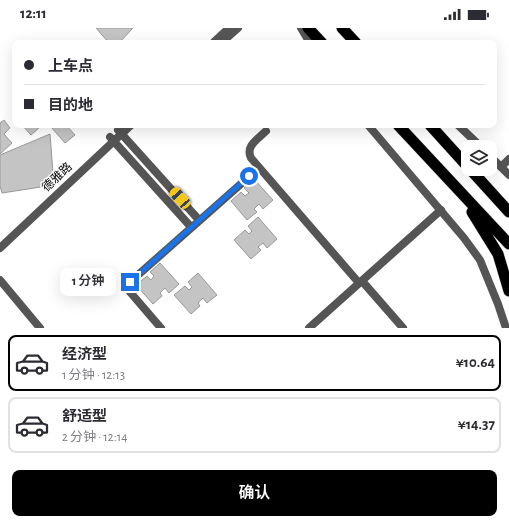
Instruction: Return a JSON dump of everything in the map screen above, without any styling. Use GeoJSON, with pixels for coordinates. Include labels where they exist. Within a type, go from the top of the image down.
{"type":"FeatureCollection","features":[{"type":"Feature","properties":{"kind":"highway"},"geometry":{"type":"LineString","coordinates":[[308,28],[319,40]]}},
{"type":"Feature","properties":{"kind":"highway"},"geometry":{"type":"LineString","coordinates":[[342,28],[353,40]]}},
{"type":"Feature","properties":{"kind":"highway"},"geometry":{"type":"LineString","coordinates":[[401,128],[509,244]]}},
{"type":"Feature","properties":{"kind":"highway"},"geometry":{"type":"LineString","coordinates":[[433,128],[461,159]]}},
{"type":"Feature","properties":{"kind":"highway"},"geometry":{"type":"LineString","coordinates":[[476,176],[509,212]]}},
{"type":"Feature","properties":{"kind":"highway"},"geometry":{"type":"LineString","coordinates":[[477,176],[509,209]]}},
{"type":"Feature","properties":{"kind":"highway"},"geometry":{"type":"LineString","coordinates":[[448,179],[482,227],[498,254],[509,291]]}},
{"type":"Feature","properties":{"kind":"street"},"geometry":{"type":"LineString","coordinates":[[216,40],[229,28]]}},
{"type":"Feature","properties":{"kind":"street"},"geometry":{"type":"LineString","coordinates":[[224,40],[238,28]]}},
{"type":"Feature","properties":{"kind":"street"},"geometry":{"type":"LineString","coordinates":[[302,28],[308,40]]}},
{"type":"Feature","properties":{"kind":"street"},"geometry":{"type":"LineString","coordinates":[[371,128],[441,210],[480,260],[506,328]]}},
{"type":"Feature","properties":{"kind":"street"},"geometry":{"type":"LineString","coordinates":[[461,128],[474,140]]}},
{"type":"Feature","properties":{"kind":"street"},"geometry":{"type":"LineString","coordinates":[[121,129],[199,220]]}},
{"type":"Feature","properties":{"kind":"street","name":"德雅路"},"geometry":{"type":"LineString","coordinates":[[0,248],[121,129]]}},
{"type":"Feature","properties":{"kind":"street"},"geometry":{"type":"LineString","coordinates":[[266,131],[252,144],[249,150],[251,158],[360,282],[403,328]]}},
{"type":"Feature","properties":{"kind":"street"},"geometry":{"type":"LineString","coordinates":[[112,139],[190,228]]}},
{"type":"Feature","properties":{"kind":"street","name":"德雅路"},"geometry":{"type":"LineString","coordinates":[[0,240],[112,139]]}},
{"type":"Feature","properties":{"kind":"street"},"geometry":{"type":"LineString","coordinates":[[501,167],[509,159]]}},
{"type":"Feature","properties":{"kind":"street"},"geometry":{"type":"LineString","coordinates":[[497,163],[509,175]]}},
{"type":"Feature","properties":{"kind":"street"},"geometry":{"type":"LineString","coordinates":[[161,328],[130,292],[128,284],[259,168]]}},
{"type":"Feature","properties":{"kind":"street"},"geometry":{"type":"LineString","coordinates":[[309,328],[441,210]]}},
{"type":"Feature","properties":{"kind":"street"},"geometry":{"type":"LineString","coordinates":[[0,280],[40,328]]}},
{"type":"Feature","properties":{"kind":"building"},"geometry":{"type":"Polygon","coordinates":[[[96,28],[133,28],[122,40],[106,40],[96,28]]]}},
{"type":"Feature","properties":{"kind":"building"},"geometry":{"type":"Polygon","coordinates":[[[4,120],[10,128],[4,134],[12,143],[0,154],[0,123],[4,120]]]}},
{"type":"Feature","properties":{"kind":"building"},"geometry":{"type":"Polygon","coordinates":[[[25,128],[39,128],[31,135],[25,128]]]}},
{"type":"Feature","properties":{"kind":"building"},"geometry":{"type":"Polygon","coordinates":[[[52,128],[69,128],[75,135],[65,143],[52,128]]]}},
{"type":"Feature","properties":{"kind":"building"},"geometry":{"type":"Polygon","coordinates":[[[50,134],[54,185],[2,193],[0,186],[0,155],[50,134]]]}},
{"type":"Feature","properties":{"kind":"building"},"geometry":{"type":"Polygon","coordinates":[[[254,179],[273,200],[263,209],[259,204],[254,209],[257,212],[247,220],[231,201],[241,192],[245,196],[249,193],[244,188],[254,179]]]}},
{"type":"Feature","properties":{"kind":"building"},"geometry":{"type":"Polygon","coordinates":[[[258,217],[277,239],[267,248],[263,243],[258,247],[261,250],[251,259],[234,240],[245,230],[249,234],[252,231],[248,226],[258,217]]]}},
{"type":"Feature","properties":{"kind":"building"},"geometry":{"type":"Polygon","coordinates":[[[160,263],[179,284],[169,293],[165,288],[160,293],[162,296],[153,304],[136,285],[147,276],[151,280],[154,276],[150,272],[160,263]]]}},
{"type":"Feature","properties":{"kind":"building"},"geometry":{"type":"Polygon","coordinates":[[[198,273],[217,295],[207,303],[203,298],[198,303],[200,306],[191,314],[174,295],[185,286],[189,290],[192,287],[188,282],[198,273]]]}},
{"type":"Feature","properties":{"kind":"route"},"geometry":{"type":"LineString","coordinates":[[130,282],[249,176]]}}]}
